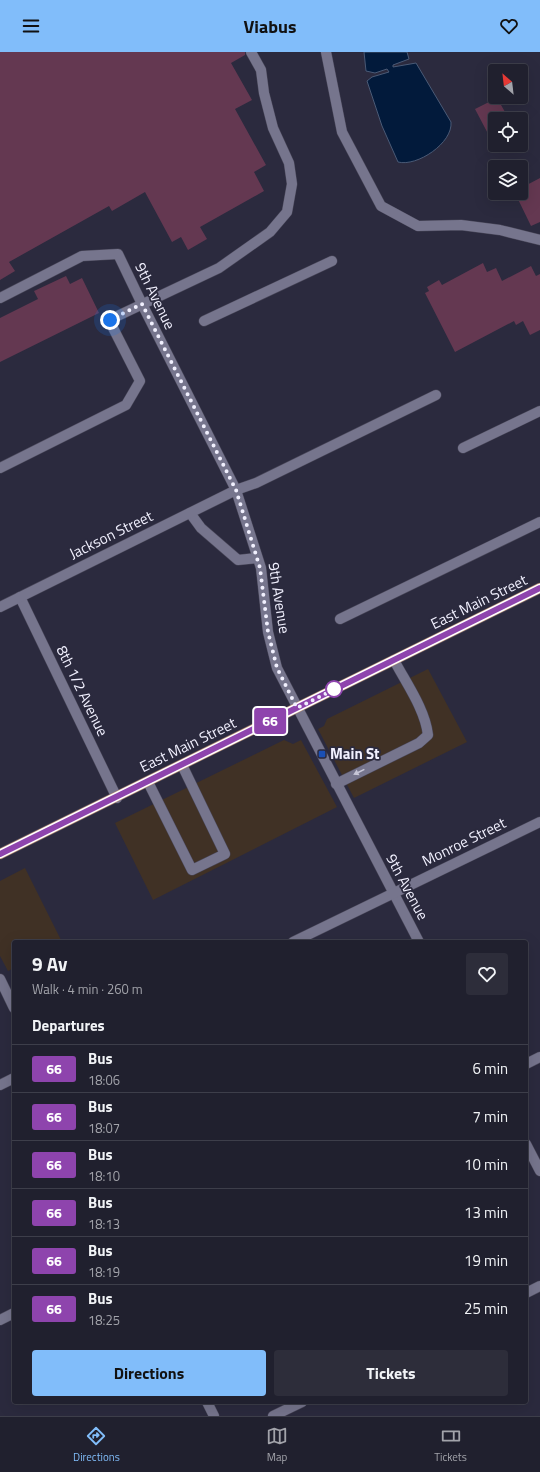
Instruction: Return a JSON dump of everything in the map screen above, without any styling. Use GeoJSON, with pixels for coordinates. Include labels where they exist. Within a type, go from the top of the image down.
{"type":"FeatureCollection","features":[{"type":"Feature","properties":{"kind":"main road","name":"East Main Street"},"geometry":{"type":"LineString","coordinates":[[0,854],[540,588]]}},
{"type":"Feature","properties":{"kind":"street"},"geometry":{"type":"LineString","coordinates":[[0,468],[126,405],[140,381],[110,320],[218,268],[270,232],[287,212],[292,184],[289,163],[273,128],[264,93],[261,70],[251,52]]}},
{"type":"Feature","properties":{"kind":"street"},"geometry":{"type":"LineString","coordinates":[[326,52],[342,132],[380,206],[418,226],[461,225],[500,230],[540,240]]}},
{"type":"Feature","properties":{"kind":"street","name":"9th Avenue"},"geometry":{"type":"LineString","coordinates":[[0,298],[82,256],[118,254],[236,490],[260,568],[268,632],[277,668],[418,940]]}},
{"type":"Feature","properties":{"kind":"street"},"geometry":{"type":"LineString","coordinates":[[204,321],[332,261]]}},
{"type":"Feature","properties":{"kind":"street","name":"Jackson Street"},"geometry":{"type":"LineString","coordinates":[[0,607],[236,490],[256,483],[436,395]]}},
{"type":"Feature","properties":{"kind":"street"},"geometry":{"type":"LineString","coordinates":[[463,448],[540,411]]}},
{"type":"Feature","properties":{"kind":"street"},"geometry":{"type":"LineString","coordinates":[[190,513],[201,528],[238,560],[257,558]]}},
{"type":"Feature","properties":{"kind":"street"},"geometry":{"type":"LineString","coordinates":[[340,619],[540,522]]}},
{"type":"Feature","properties":{"kind":"street","name":"8th 1/2 Avenue"},"geometry":{"type":"LineString","coordinates":[[20,597],[116,798]]}},
{"type":"Feature","properties":{"kind":"street"},"geometry":{"type":"LineString","coordinates":[[336,784],[420,743],[428,735],[427,726],[414,697],[394,660]]}},
{"type":"Feature","properties":{"kind":"street"},"geometry":{"type":"LineString","coordinates":[[148,782],[192,870],[225,854],[182,765]]}},
{"type":"Feature","properties":{"kind":"street","name":"Monroe Street"},"geometry":{"type":"LineString","coordinates":[[296,940],[540,822]]}},
{"type":"Feature","properties":{"kind":"street"},"geometry":{"type":"LineString","coordinates":[[0,979],[12,1004]]}},
{"type":"Feature","properties":{"kind":"street"},"geometry":{"type":"LineString","coordinates":[[528,1063],[540,1057]]}},
{"type":"Feature","properties":{"kind":"street"},"geometry":{"type":"LineString","coordinates":[[0,1085],[12,1079]]}},
{"type":"Feature","properties":{"kind":"street"},"geometry":{"type":"LineString","coordinates":[[528,1148],[540,1171]]}},
{"type":"Feature","properties":{"kind":"street"},"geometry":{"type":"LineString","coordinates":[[528,1292],[540,1286]]}},
{"type":"Feature","properties":{"kind":"street"},"geometry":{"type":"LineString","coordinates":[[0,1320],[12,1314]]}},
{"type":"Feature","properties":{"kind":"street"},"geometry":{"type":"LineString","coordinates":[[208,1404],[214,1416]]}},
{"type":"Feature","properties":{"kind":"street"},"geometry":{"type":"LineString","coordinates":[[273,1416],[298,1404]]}},
{"type":"Feature","properties":{"kind":"shaded area"},"geometry":{"type":"Polygon","coordinates":[[[428,669],[467,742],[354,798],[318,729],[324,726],[327,719],[428,669]]]}},
{"type":"Feature","properties":{"kind":"shaded area"},"geometry":{"type":"Polygon","coordinates":[[[284,740],[293,744],[301,740],[337,807],[153,900],[115,823],[284,740]]]}},
{"type":"Feature","properties":{"kind":"shaded area"},"geometry":{"type":"Polygon","coordinates":[[[25,868],[61,940],[12,940],[12,969],[8,971],[0,956],[0,881],[25,868]]]}},
{"type":"Feature","properties":{"kind":"water"},"geometry":{"type":"Polygon","coordinates":[[[364,52],[407,52],[409,59],[393,65],[393,67],[416,63],[451,122],[450,130],[446,138],[432,152],[424,157],[406,163],[398,162],[382,126],[367,81],[372,77],[389,72],[387,69],[375,73],[366,71],[364,52]]]}},
{"type":"Feature","properties":{"kind":"building"},"geometry":{"type":"Polygon","coordinates":[[[0,52],[245,52],[245,55],[231,63],[252,100],[235,109],[266,165],[254,172],[264,191],[200,227],[207,239],[188,250],[181,237],[172,242],[145,192],[112,211],[109,206],[9,262],[15,271],[0,280],[0,52]]]}},
{"type":"Feature","properties":{"kind":"building"},"geometry":{"type":"Polygon","coordinates":[[[488,102],[488,104],[500,104],[505,112],[488,112],[488,134],[475,109],[488,102]]]}},
{"type":"Feature","properties":{"kind":"building"},"geometry":{"type":"Polygon","coordinates":[[[540,178],[540,222],[531,226],[518,200],[528,200],[528,184],[540,178]]]}},
{"type":"Feature","properties":{"kind":"building"},"geometry":{"type":"Polygon","coordinates":[[[483,263],[487,272],[496,268],[502,281],[531,266],[536,276],[540,274],[540,330],[530,335],[523,321],[516,325],[514,321],[455,352],[425,293],[429,291],[427,287],[439,280],[442,285],[483,263]]]}},
{"type":"Feature","properties":{"kind":"building"},"geometry":{"type":"Polygon","coordinates":[[[66,276],[70,284],[82,278],[99,313],[0,362],[0,318],[38,299],[34,291],[66,276]]]}},
{"type":"Feature","properties":{"kind":"bus line","name":"66"},"geometry":{"type":"LineString","coordinates":[[0,854],[540,588]]}},
{"type":"Feature","properties":{"kind":"place","name":"Main St"},"geometry":{"type":"Point","coordinates":[322,754]}},
{"type":"Feature","properties":{"kind":"route"},"geometry":{"type":"LineString","coordinates":[[110,320],[142,304],[236,490],[260,568],[268,632],[277,668],[297,708],[341,686],[334,689]]}}]}
